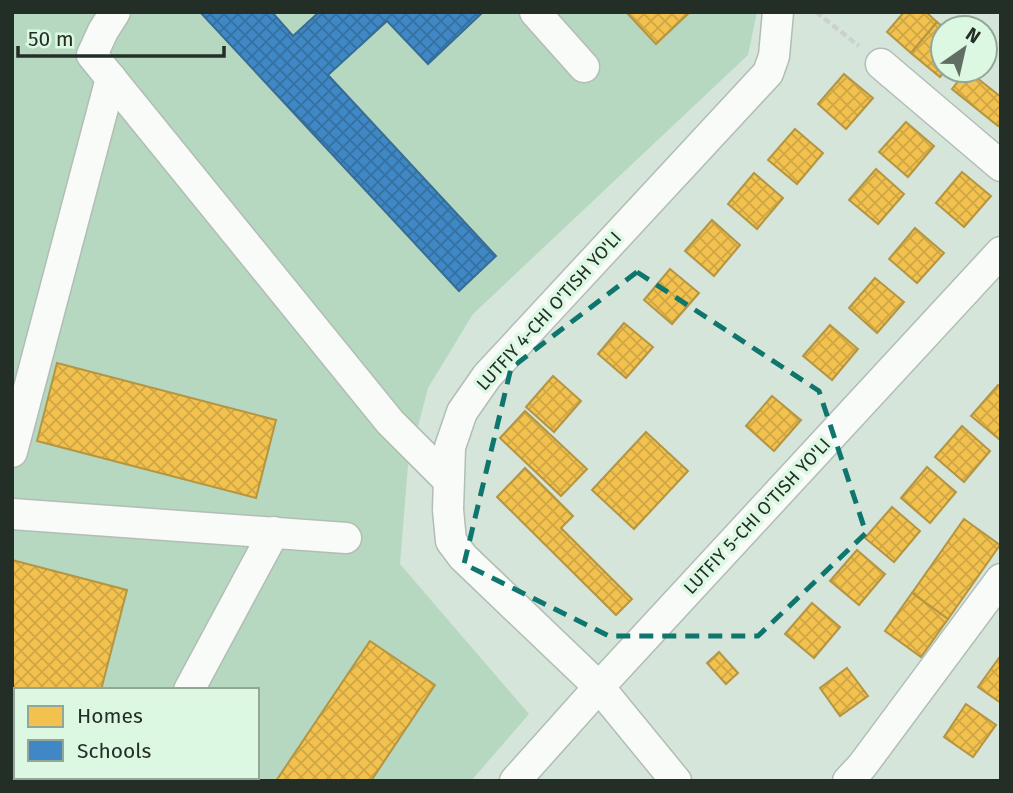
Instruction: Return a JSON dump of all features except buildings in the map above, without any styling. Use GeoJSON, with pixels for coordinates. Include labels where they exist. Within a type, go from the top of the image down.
{"type":"FeatureCollection","features":[{"type":"Feature","properties":{"kind":"street"},"geometry":{"type":"LineString","coordinates":[[115,12],[92,55],[390,422],[448,480]]}},
{"type":"Feature","properties":{"kind":"street"},"geometry":{"type":"LineString","coordinates":[[535,12],[584,66]]}},
{"type":"Feature","properties":{"kind":"street","name":"LUTFIY 4-CHI O'TISH YO'LI"},"geometry":{"type":"LineString","coordinates":[[676,781],[599,687],[463,556],[451,541],[447,510],[450,447],[462,412],[487,376],[768,73],[774,56],[778,12]]}},
{"type":"Feature","properties":{"kind":"street"},"geometry":{"type":"LineString","coordinates":[[881,64],[1001,166]]}},
{"type":"Feature","properties":{"kind":"street"},"geometry":{"type":"LineString","coordinates":[[12,452],[111,78]]}},
{"type":"Feature","properties":{"kind":"street","name":"LUTFIY 5-CHI O'TISH YO'LI"},"geometry":{"type":"LineString","coordinates":[[515,781],[1001,252]]}},
{"type":"Feature","properties":{"kind":"street"},"geometry":{"type":"LineString","coordinates":[[12,514],[346,538]]}},
{"type":"Feature","properties":{"kind":"street"},"geometry":{"type":"LineString","coordinates":[[190,688],[274,533]]}},
{"type":"Feature","properties":{"kind":"street"},"geometry":{"type":"LineString","coordinates":[[848,781],[862,766],[1001,579]]}},
{"type":"Feature","properties":{"kind":"path"},"geometry":{"type":"LineString","coordinates":[[816,12],[881,64]]}},
{"type":"Feature","properties":{"kind":"highlighted area"},"geometry":{"type":"Polygon","coordinates":[[[637,272],[819,391],[866,533],[758,636],[609,636],[464,564],[511,368],[637,272]]]}},
{"type":"Feature","properties":{"kind":"green space"},"geometry":{"type":"Polygon","coordinates":[[[12,12],[757,12],[748,55],[473,314],[428,388],[408,465],[400,564],[529,714],[471,781],[12,781],[12,12]]]}}]}
